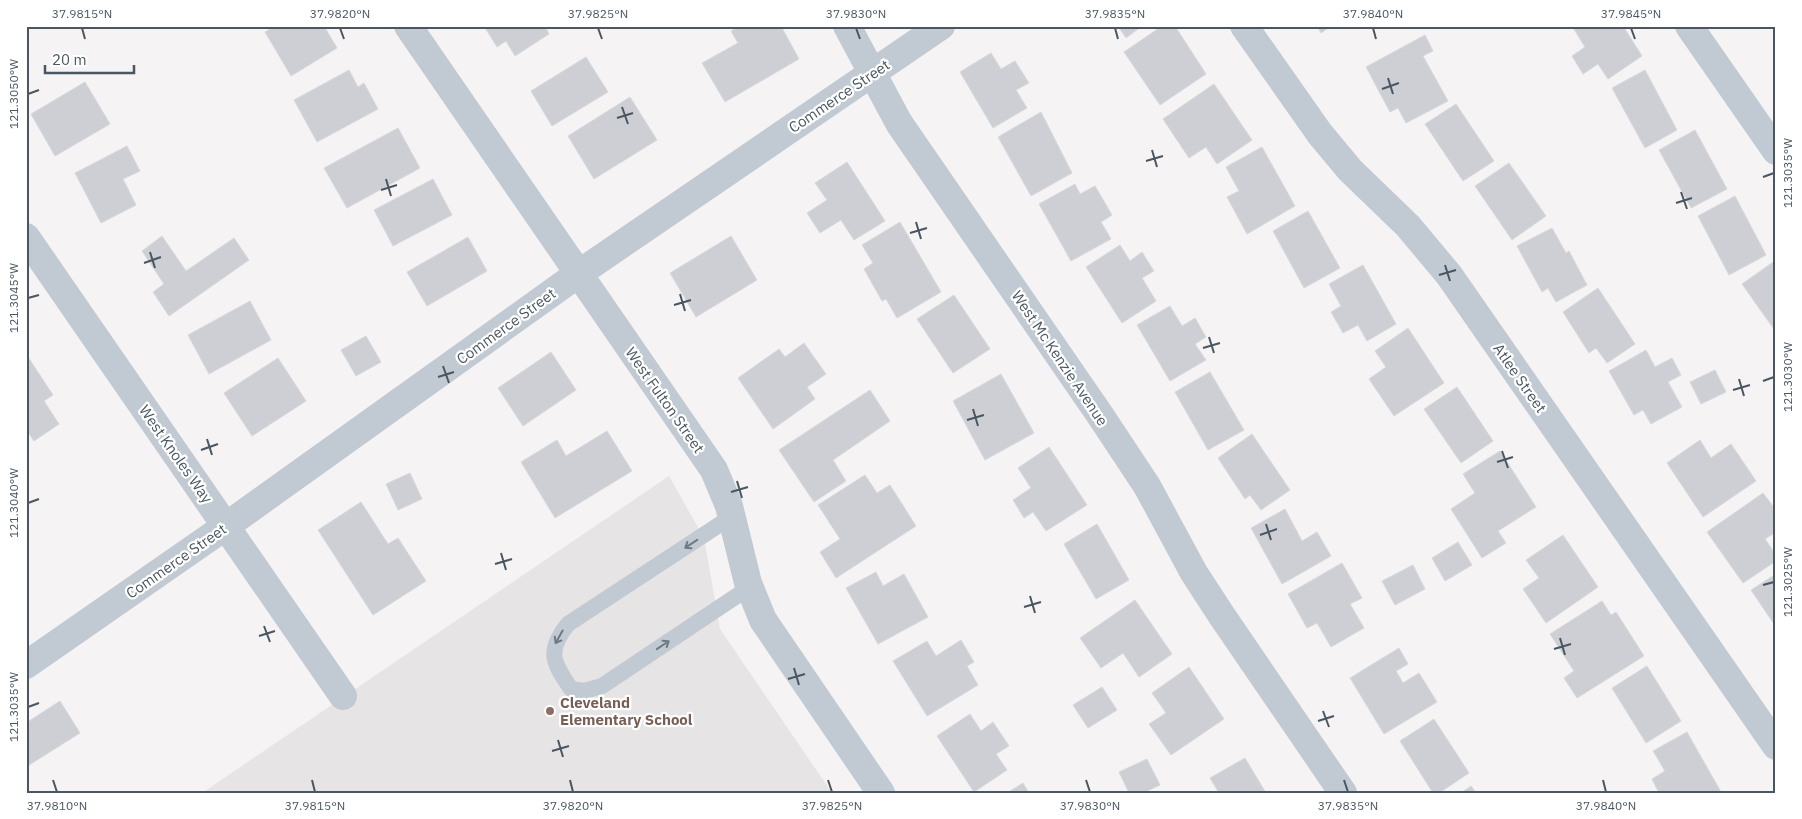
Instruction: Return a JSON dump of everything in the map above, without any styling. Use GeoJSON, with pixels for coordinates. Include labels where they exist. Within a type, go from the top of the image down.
{"type":"FeatureCollection","features":[{"type":"Feature","properties":{"kind":"street","name":"West Fulton Street"},"geometry":{"type":"LineString","coordinates":[[408,26],[714,470],[731,517],[750,587],[763,620],[881,793]]}},
{"type":"Feature","properties":{"kind":"street","name":"West Mc Kenzie Avenue"},"geometry":{"type":"LineString","coordinates":[[847,26],[899,123],[1100,415],[1147,486],[1194,573],[1343,793]]}},
{"type":"Feature","properties":{"kind":"street","name":"Commerce Street"},"geometry":{"type":"LineString","coordinates":[[26,665],[226,526],[578,274],[941,26]]}},
{"type":"Feature","properties":{"kind":"street","name":"Atlee Street"},"geometry":{"type":"LineString","coordinates":[[1244,26],[1320,134],[1350,170],[1408,226],[1449,275],[1776,746]]}},
{"type":"Feature","properties":{"kind":"street"},"geometry":{"type":"LineString","coordinates":[[1690,26],[1776,151]]}},
{"type":"Feature","properties":{"kind":"street","name":"West Knoles Way"},"geometry":{"type":"LineString","coordinates":[[26,237],[343,696]]}},
{"type":"Feature","properties":{"kind":"lane"},"geometry":{"type":"LineString","coordinates":[[731,517],[568,624],[556,641],[553,654],[557,668],[572,689],[584,691],[602,686],[750,587]]}},
{"type":"Feature","properties":{"kind":"shaded area","name":"Cleveland Elementary School"},"geometry":{"type":"Polygon","coordinates":[[[669,476],[704,538],[720,629],[832,793],[202,793],[669,476]]]}},
{"type":"Feature","properties":{"kind":"building"},"geometry":{"type":"Polygon","coordinates":[[[275,26],[324,26],[337,48],[291,76],[265,32],[275,26]]]}},
{"type":"Feature","properties":{"kind":"building"},"geometry":{"type":"Polygon","coordinates":[[[484,26],[545,26],[549,34],[515,56],[506,41],[497,47],[484,26]]]}},
{"type":"Feature","properties":{"kind":"building"},"geometry":{"type":"Polygon","coordinates":[[[740,26],[781,26],[799,59],[725,102],[702,63],[738,43],[731,31],[740,26]]]}},
{"type":"Feature","properties":{"kind":"building"},"geometry":{"type":"Polygon","coordinates":[[[1118,26],[1142,26],[1126,38],[1118,26]]]}},
{"type":"Feature","properties":{"kind":"building"},"geometry":{"type":"Polygon","coordinates":[[[1162,26],[1175,26],[1206,74],[1160,105],[1124,52],[1162,26]]]}},
{"type":"Feature","properties":{"kind":"building"},"geometry":{"type":"Polygon","coordinates":[[[1317,26],[1331,26],[1321,33],[1317,26]]]}},
{"type":"Feature","properties":{"kind":"building"},"geometry":{"type":"Polygon","coordinates":[[[1572,26],[1623,26],[1642,56],[1608,79],[1598,64],[1583,74],[1572,56],[1585,47],[1572,26]]]}},
{"type":"Feature","properties":{"kind":"building"},"geometry":{"type":"Polygon","coordinates":[[[1425,35],[1433,51],[1423,56],[1448,101],[1406,123],[1398,108],[1390,112],[1366,67],[1425,35]]]}},
{"type":"Feature","properties":{"kind":"building"},"geometry":{"type":"Polygon","coordinates":[[[991,53],[1001,69],[1015,61],[1029,83],[1016,90],[1027,108],[993,128],[960,72],[991,53]]]}},
{"type":"Feature","properties":{"kind":"building"},"geometry":{"type":"Polygon","coordinates":[[[586,57],[608,92],[552,126],[531,91],[586,57]]]}},
{"type":"Feature","properties":{"kind":"building"},"geometry":{"type":"Polygon","coordinates":[[[349,70],[358,87],[364,83],[378,109],[317,142],[294,100],[349,70]]]}},
{"type":"Feature","properties":{"kind":"building"},"geometry":{"type":"Polygon","coordinates":[[[1645,70],[1677,130],[1645,148],[1612,88],[1645,70]]]}},
{"type":"Feature","properties":{"kind":"building"},"geometry":{"type":"Polygon","coordinates":[[[85,82],[110,124],[55,156],[31,114],[85,82]]]}},
{"type":"Feature","properties":{"kind":"building"},"geometry":{"type":"Polygon","coordinates":[[[1214,84],[1252,140],[1217,164],[1206,147],[1189,158],[1163,119],[1214,84]]]}},
{"type":"Feature","properties":{"kind":"building"},"geometry":{"type":"Polygon","coordinates":[[[630,97],[657,140],[594,179],[568,136],[630,97]]]}},
{"type":"Feature","properties":{"kind":"building"},"geometry":{"type":"Polygon","coordinates":[[[1456,104],[1494,161],[1463,181],[1425,124],[1456,104]]]}},
{"type":"Feature","properties":{"kind":"building"},"geometry":{"type":"Polygon","coordinates":[[[1041,112],[1072,173],[1031,196],[998,137],[1041,112]]]}},
{"type":"Feature","properties":{"kind":"building"},"geometry":{"type":"Polygon","coordinates":[[[398,128],[420,168],[347,208],[324,168],[398,128]]]}},
{"type":"Feature","properties":{"kind":"building"},"geometry":{"type":"Polygon","coordinates":[[[1695,130],[1727,189],[1691,208],[1659,150],[1695,130]]]}},
{"type":"Feature","properties":{"kind":"building"},"geometry":{"type":"Polygon","coordinates":[[[127,146],[140,171],[123,179],[136,205],[101,223],[75,173],[127,146]]]}},
{"type":"Feature","properties":{"kind":"building"},"geometry":{"type":"Polygon","coordinates":[[[1262,147],[1295,206],[1247,234],[1227,197],[1239,191],[1226,167],[1262,147]]]}},
{"type":"Feature","properties":{"kind":"building"},"geometry":{"type":"Polygon","coordinates":[[[847,162],[885,221],[854,240],[841,220],[820,233],[807,213],[827,200],[815,183],[847,162]]]}},
{"type":"Feature","properties":{"kind":"building"},"geometry":{"type":"Polygon","coordinates":[[[1509,163],[1546,216],[1512,240],[1475,186],[1509,163]]]}},
{"type":"Feature","properties":{"kind":"building"},"geometry":{"type":"Polygon","coordinates":[[[433,179],[452,215],[393,246],[374,210],[433,179]]]}},
{"type":"Feature","properties":{"kind":"building"},"geometry":{"type":"Polygon","coordinates":[[[1075,184],[1080,194],[1095,186],[1112,215],[1101,222],[1111,239],[1071,261],[1039,204],[1075,184]]]}},
{"type":"Feature","properties":{"kind":"building"},"geometry":{"type":"Polygon","coordinates":[[[1735,196],[1766,255],[1729,275],[1698,216],[1735,196]]]}},
{"type":"Feature","properties":{"kind":"building"},"geometry":{"type":"Polygon","coordinates":[[[1308,211],[1340,268],[1304,288],[1273,231],[1308,211]]]}},
{"type":"Feature","properties":{"kind":"building"},"geometry":{"type":"Polygon","coordinates":[[[900,222],[941,292],[897,318],[886,299],[882,301],[864,269],[873,263],[862,245],[900,222]]]}},
{"type":"Feature","properties":{"kind":"building"},"geometry":{"type":"Polygon","coordinates":[[[1552,228],[1566,253],[1569,251],[1587,285],[1556,302],[1548,288],[1542,292],[1517,246],[1552,228]]]}},
{"type":"Feature","properties":{"kind":"building"},"geometry":{"type":"Polygon","coordinates":[[[162,236],[186,271],[234,238],[249,260],[169,316],[153,292],[164,284],[142,251],[162,236]]]}},
{"type":"Feature","properties":{"kind":"building"},"geometry":{"type":"Polygon","coordinates":[[[731,236],[757,280],[696,317],[670,273],[731,236]]]}},
{"type":"Feature","properties":{"kind":"building"},"geometry":{"type":"Polygon","coordinates":[[[468,237],[487,271],[427,306],[407,272],[468,237]]]}},
{"type":"Feature","properties":{"kind":"building"},"geometry":{"type":"Polygon","coordinates":[[[1120,245],[1130,261],[1142,252],[1154,271],[1142,278],[1156,301],[1122,323],[1086,267],[1120,245]]]}},
{"type":"Feature","properties":{"kind":"building"},"geometry":{"type":"Polygon","coordinates":[[[1776,260],[1776,332],[1742,284],[1776,260]]]}},
{"type":"Feature","properties":{"kind":"building"},"geometry":{"type":"Polygon","coordinates":[[[1363,265],[1396,324],[1367,341],[1358,325],[1343,333],[1331,312],[1341,306],[1329,284],[1363,265]]]}},
{"type":"Feature","properties":{"kind":"building"},"geometry":{"type":"Polygon","coordinates":[[[1598,288],[1635,344],[1607,363],[1596,348],[1589,353],[1563,312],[1598,288]]]}},
{"type":"Feature","properties":{"kind":"building"},"geometry":{"type":"Polygon","coordinates":[[[954,295],[990,349],[953,373],[917,319],[954,295]]]}},
{"type":"Feature","properties":{"kind":"building"},"geometry":{"type":"Polygon","coordinates":[[[250,301],[271,340],[209,374],[188,335],[250,301]]]}},
{"type":"Feature","properties":{"kind":"building"},"geometry":{"type":"Polygon","coordinates":[[[1170,306],[1182,326],[1195,318],[1206,337],[1195,344],[1206,360],[1170,381],[1137,325],[1170,306]]]}},
{"type":"Feature","properties":{"kind":"building"},"geometry":{"type":"Polygon","coordinates":[[[1408,328],[1444,383],[1394,416],[1369,379],[1386,367],[1375,351],[1408,328]]]}},
{"type":"Feature","properties":{"kind":"building"},"geometry":{"type":"Polygon","coordinates":[[[366,336],[381,362],[356,376],[341,350],[366,336]]]}},
{"type":"Feature","properties":{"kind":"building"},"geometry":{"type":"Polygon","coordinates":[[[804,343],[826,374],[807,387],[815,399],[773,429],[738,378],[779,349],[785,357],[804,343]]]}},
{"type":"Feature","properties":{"kind":"building"},"geometry":{"type":"Polygon","coordinates":[[[1646,350],[1655,367],[1672,358],[1681,375],[1668,382],[1682,407],[1651,424],[1643,410],[1634,415],[1609,371],[1646,350]]]}},
{"type":"Feature","properties":{"kind":"building"},"geometry":{"type":"Polygon","coordinates":[[[551,352],[576,390],[523,426],[498,388],[551,352]]]}},
{"type":"Feature","properties":{"kind":"building"},"geometry":{"type":"Polygon","coordinates":[[[28,357],[53,395],[44,401],[59,424],[34,441],[26,429],[28,357]]]}},
{"type":"Feature","properties":{"kind":"building"},"geometry":{"type":"Polygon","coordinates":[[[278,358],[306,401],[252,436],[224,393],[278,358]]]}},
{"type":"Feature","properties":{"kind":"building"},"geometry":{"type":"Polygon","coordinates":[[[1715,370],[1726,392],[1701,404],[1690,382],[1715,370]]]}},
{"type":"Feature","properties":{"kind":"building"},"geometry":{"type":"Polygon","coordinates":[[[1210,372],[1244,430],[1208,450],[1175,392],[1210,372]]]}},
{"type":"Feature","properties":{"kind":"building"},"geometry":{"type":"Polygon","coordinates":[[[1001,374],[1034,433],[985,460],[953,401],[1001,374]]]}},
{"type":"Feature","properties":{"kind":"building"},"geometry":{"type":"Polygon","coordinates":[[[1457,387],[1493,441],[1461,463],[1424,409],[1457,387]]]}},
{"type":"Feature","properties":{"kind":"building"},"geometry":{"type":"Polygon","coordinates":[[[870,390],[890,421],[833,460],[846,481],[814,502],[779,450],[870,390]]]}},
{"type":"Feature","properties":{"kind":"building"},"geometry":{"type":"Polygon","coordinates":[[[607,431],[632,471],[555,518],[521,462],[557,440],[566,456],[607,431]]]}},
{"type":"Feature","properties":{"kind":"building"},"geometry":{"type":"Polygon","coordinates":[[[1252,434],[1290,490],[1261,510],[1250,495],[1245,499],[1218,458],[1252,434]]]}},
{"type":"Feature","properties":{"kind":"building"},"geometry":{"type":"Polygon","coordinates":[[[1700,440],[1711,458],[1731,444],[1756,481],[1703,517],[1667,463],[1700,440]]]}},
{"type":"Feature","properties":{"kind":"building"},"geometry":{"type":"Polygon","coordinates":[[[1049,447],[1087,505],[1046,531],[1033,512],[1024,518],[1013,500],[1031,488],[1018,468],[1049,447]]]}},
{"type":"Feature","properties":{"kind":"building"},"geometry":{"type":"Polygon","coordinates":[[[1500,451],[1536,507],[1498,531],[1506,543],[1482,558],[1451,509],[1475,493],[1463,474],[1500,451]]]}},
{"type":"Feature","properties":{"kind":"building"},"geometry":{"type":"Polygon","coordinates":[[[410,473],[422,499],[398,510],[386,484],[410,473]]]}},
{"type":"Feature","properties":{"kind":"building"},"geometry":{"type":"Polygon","coordinates":[[[865,475],[877,493],[890,485],[916,526],[836,578],[820,552],[840,539],[818,505],[865,475]]]}},
{"type":"Feature","properties":{"kind":"building"},"geometry":{"type":"Polygon","coordinates":[[[1763,493],[1776,510],[1776,532],[1765,539],[1776,555],[1776,561],[1743,583],[1707,532],[1763,493]]]}},
{"type":"Feature","properties":{"kind":"building"},"geometry":{"type":"Polygon","coordinates":[[[361,502],[388,544],[398,538],[426,581],[373,615],[318,530],[361,502]]]}},
{"type":"Feature","properties":{"kind":"building"},"geometry":{"type":"Polygon","coordinates":[[[1285,509],[1302,541],[1317,532],[1331,556],[1282,584],[1251,528],[1285,509]]]}},
{"type":"Feature","properties":{"kind":"building"},"geometry":{"type":"Polygon","coordinates":[[[1097,524],[1129,580],[1096,599],[1064,544],[1097,524]]]}},
{"type":"Feature","properties":{"kind":"building"},"geometry":{"type":"Polygon","coordinates":[[[1563,535],[1598,587],[1546,623],[1523,589],[1539,578],[1526,560],[1563,535]]]}},
{"type":"Feature","properties":{"kind":"building"},"geometry":{"type":"Polygon","coordinates":[[[1458,542],[1472,565],[1445,581],[1432,558],[1458,542]]]}},
{"type":"Feature","properties":{"kind":"building"},"geometry":{"type":"Polygon","coordinates":[[[1342,563],[1362,598],[1350,604],[1364,628],[1331,647],[1317,623],[1307,628],[1288,594],[1342,563]]]}},
{"type":"Feature","properties":{"kind":"building"},"geometry":{"type":"Polygon","coordinates":[[[1413,565],[1425,589],[1395,605],[1382,581],[1413,565]]]}},
{"type":"Feature","properties":{"kind":"building"},"geometry":{"type":"Polygon","coordinates":[[[876,572],[883,586],[904,574],[928,617],[878,644],[846,588],[876,572]]]}},
{"type":"Feature","properties":{"kind":"building"},"geometry":{"type":"Polygon","coordinates":[[[1776,574],[1776,627],[1751,590],[1776,574]]]}},
{"type":"Feature","properties":{"kind":"building"},"geometry":{"type":"Polygon","coordinates":[[[1135,600],[1172,654],[1139,677],[1123,653],[1101,668],[1080,638],[1135,600]]]}},
{"type":"Feature","properties":{"kind":"building"},"geometry":{"type":"Polygon","coordinates":[[[1602,601],[1611,615],[1616,612],[1644,656],[1577,698],[1564,678],[1574,671],[1550,634],[1602,601]]]}},
{"type":"Feature","properties":{"kind":"building"},"geometry":{"type":"Polygon","coordinates":[[[961,640],[974,662],[967,666],[978,685],[927,716],[893,661],[927,641],[936,656],[961,640]]]}},
{"type":"Feature","properties":{"kind":"building"},"geometry":{"type":"Polygon","coordinates":[[[1399,648],[1408,664],[1396,671],[1403,683],[1419,673],[1437,702],[1384,734],[1350,678],[1399,648]]]}},
{"type":"Feature","properties":{"kind":"building"},"geometry":{"type":"Polygon","coordinates":[[[1647,666],[1681,721],[1646,743],[1612,688],[1647,666]]]}},
{"type":"Feature","properties":{"kind":"building"},"geometry":{"type":"Polygon","coordinates":[[[1189,667],[1224,719],[1171,755],[1149,724],[1166,713],[1152,693],[1189,667]]]}},
{"type":"Feature","properties":{"kind":"building"},"geometry":{"type":"Polygon","coordinates":[[[1102,687],[1117,710],[1088,728],[1073,705],[1102,687]]]}},
{"type":"Feature","properties":{"kind":"building"},"geometry":{"type":"Polygon","coordinates":[[[60,701],[80,733],[26,767],[26,723],[60,701]]]}},
{"type":"Feature","properties":{"kind":"building"},"geometry":{"type":"Polygon","coordinates":[[[970,714],[981,731],[993,722],[1009,746],[996,754],[1007,770],[974,792],[937,736],[970,714]]]}},
{"type":"Feature","properties":{"kind":"building"},"geometry":{"type":"Polygon","coordinates":[[[1434,719],[1469,773],[1439,793],[1433,793],[1400,741],[1434,719]]]}},
{"type":"Feature","properties":{"kind":"building"},"geometry":{"type":"Polygon","coordinates":[[[1687,732],[1721,792],[1659,793],[1652,779],[1665,771],[1653,751],[1687,732]]]}},
{"type":"Feature","properties":{"kind":"building"},"geometry":{"type":"Polygon","coordinates":[[[1245,758],[1266,793],[1219,793],[1210,778],[1245,758]]]}},
{"type":"Feature","properties":{"kind":"building"},"geometry":{"type":"Polygon","coordinates":[[[1147,759],[1160,785],[1143,793],[1129,793],[1119,772],[1147,759]]]}},
{"type":"Feature","properties":{"kind":"building"},"geometry":{"type":"Polygon","coordinates":[[[1023,783],[1029,793],[1007,793],[1023,783]]]}},
{"type":"Feature","properties":{"kind":"building"},"geometry":{"type":"Polygon","coordinates":[[[1471,786],[1476,793],[1461,793],[1471,786]]]}},
{"type":"Feature","properties":{"kind":"place","name":"Cleveland Elementary School"},"geometry":{"type":"Point","coordinates":[550,711]}}]}
